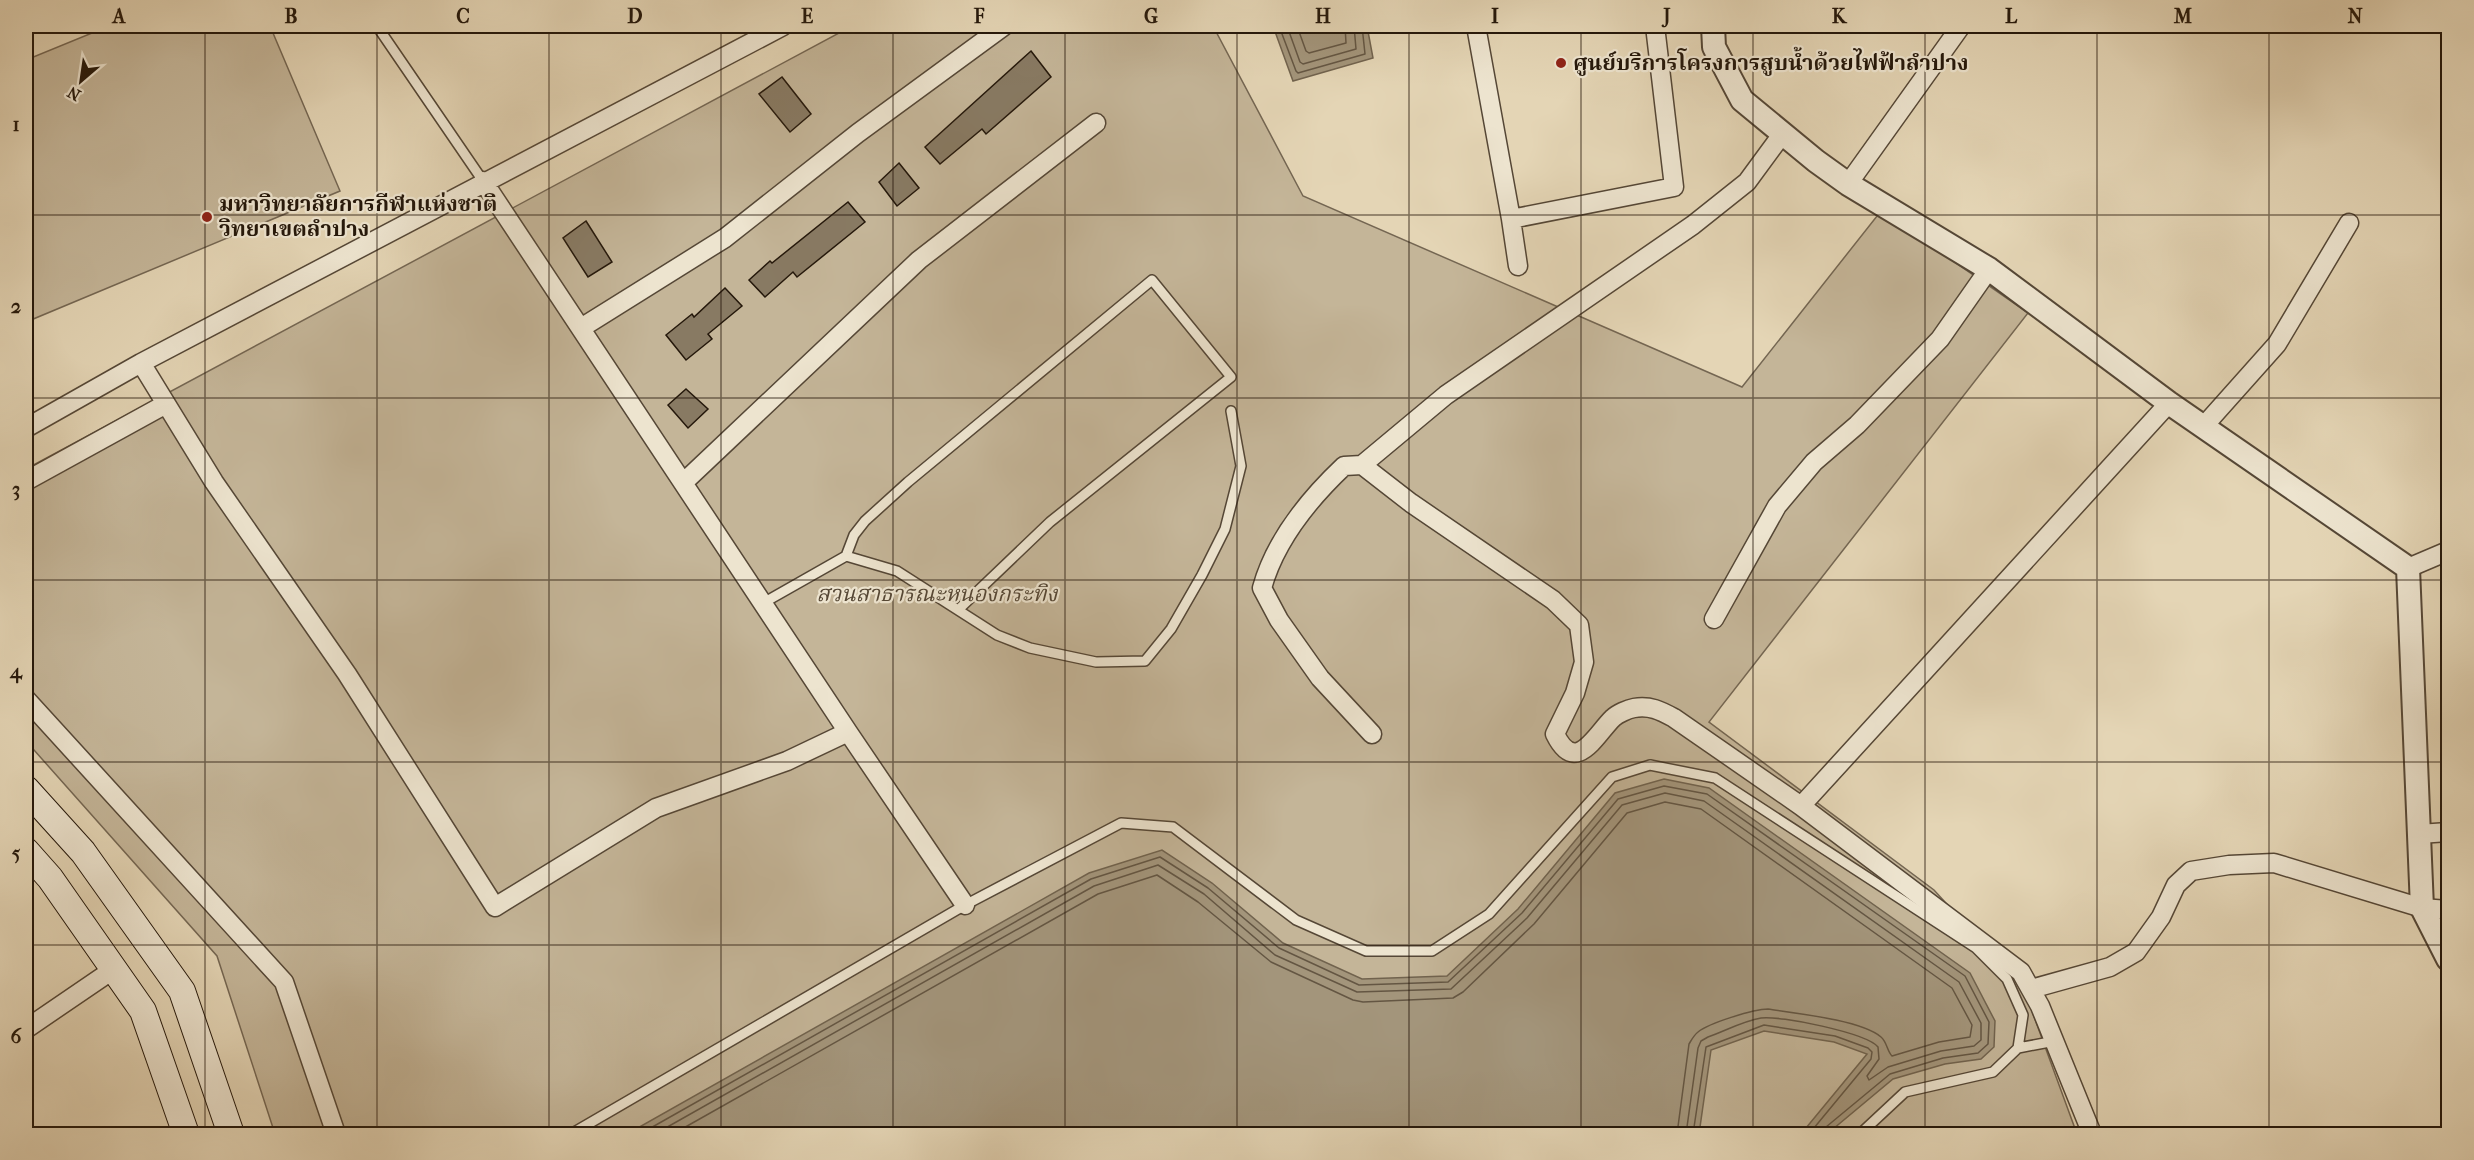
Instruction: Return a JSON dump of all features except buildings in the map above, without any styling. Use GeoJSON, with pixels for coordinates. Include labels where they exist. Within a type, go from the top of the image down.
{"type":"FeatureCollection","features":[{"type":"Feature","properties":{"kind":"main road"},"geometry":{"type":"LineString","coordinates":[[26,789],[83,852],[182,991],[231,1134]]}},
{"type":"Feature","properties":{"kind":"main road"},"geometry":{"type":"LineString","coordinates":[[26,851],[50,878],[143,1011],[186,1134]]}},
{"type":"Feature","properties":{"kind":"street"},"geometry":{"type":"LineString","coordinates":[[26,428],[141,363],[483,181],[783,26]]}},
{"type":"Feature","properties":{"kind":"street"},"geometry":{"type":"LineString","coordinates":[[581,328],[725,238],[858,133],[1004,26]]}},
{"type":"Feature","properties":{"kind":"street"},"geometry":{"type":"LineString","coordinates":[[1476,26],[1518,266]]}},
{"type":"Feature","properties":{"kind":"street"},"geometry":{"type":"LineString","coordinates":[[1511,219],[1674,187],[1654,26]]}},
{"type":"Feature","properties":{"kind":"street"},"geometry":{"type":"LineString","coordinates":[[1713,26],[1714,47],[1742,100],[1816,161],[1848,184],[1989,269],[2169,403],[2408,568]]}},
{"type":"Feature","properties":{"kind":"street"},"geometry":{"type":"LineString","coordinates":[[1848,184],[1961,26]]}},
{"type":"Feature","properties":{"kind":"street"},"geometry":{"type":"LineString","coordinates":[[683,483],[919,260],[1096,123]]}},
{"type":"Feature","properties":{"kind":"street"},"geometry":{"type":"LineString","coordinates":[[1372,734],[1320,678],[1279,620],[1262,588],[1268,568],[1286,534],[1344,466],[1362,465],[1446,394],[1693,225],[1747,182],[1783,133]]}},
{"type":"Feature","properties":{"kind":"street"},"geometry":{"type":"LineString","coordinates":[[483,181],[965,905]]}},
{"type":"Feature","properties":{"kind":"street"},"geometry":{"type":"LineString","coordinates":[[2203,427],[2277,344],[2349,223]]}},
{"type":"Feature","properties":{"kind":"street"},"geometry":{"type":"LineString","coordinates":[[1714,618],[1777,506],[1814,462],[1857,425],[1940,339],[1989,269]]}},
{"type":"Feature","properties":{"kind":"street"},"geometry":{"type":"LineString","coordinates":[[141,363],[214,482],[347,675],[495,907],[656,808],[787,761],[848,732]]}},
{"type":"Feature","properties":{"kind":"street"},"geometry":{"type":"LineString","coordinates":[[1801,806],[2169,403]]}},
{"type":"Feature","properties":{"kind":"street"},"geometry":{"type":"LineString","coordinates":[[26,481],[166,404]]}},
{"type":"Feature","properties":{"kind":"street"},"geometry":{"type":"LineString","coordinates":[[1362,465],[1412,503],[1553,600],[1579,626],[1584,662],[1575,693],[1555,734],[1560,744],[1574,752],[1586,750],[1614,717],[1633,708],[1654,708],[1674,718],[1801,806],[2020,972],[2031,989],[2055,1041],[2086,1131]]}},
{"type":"Feature","properties":{"kind":"street"},"geometry":{"type":"LineString","coordinates":[[2408,568],[2448,551]]}},
{"type":"Feature","properties":{"kind":"street"},"geometry":{"type":"LineString","coordinates":[[2408,568],[2422,908],[2448,959]]}},
{"type":"Feature","properties":{"kind":"street"},"geometry":{"type":"LineString","coordinates":[[26,681],[27,700],[284,982],[336,1134]]}},
{"type":"Feature","properties":{"kind":"street"},"geometry":{"type":"LineString","coordinates":[[2419,834],[2448,832]]}},
{"type":"Feature","properties":{"kind":"street"},"geometry":{"type":"LineString","coordinates":[[2031,989],[2110,967],[2136,952],[2161,917],[2176,885],[2191,872],[2229,865],[2274,863],[2422,908],[2448,910]]}},
{"type":"Feature","properties":{"kind":"street"},"geometry":{"type":"LineString","coordinates":[[26,1029],[114,969]]}},
{"type":"Feature","properties":{"kind":"lane"},"geometry":{"type":"LineString","coordinates":[[377,26],[483,181]]}},
{"type":"Feature","properties":{"kind":"lane"},"geometry":{"type":"LineString","coordinates":[[763,603],[846,556],[854,535],[865,521],[908,482],[1152,280],[1231,377],[1050,522],[958,610]]}},
{"type":"Feature","properties":{"kind":"lane"},"geometry":{"type":"LineString","coordinates":[[846,556],[897,571],[997,635],[1030,648],[1096,662],[1145,661],[1171,629],[1225,529],[1240,466],[1231,411]]}},
{"type":"Feature","properties":{"kind":"lane"},"geometry":{"type":"LineString","coordinates":[[571,1134],[965,905],[1121,824],[1173,827],[1296,920],[1366,951],[1432,951],[1489,914],[1612,777],[1650,765],[1715,778],[1976,948],[2007,979],[2023,1015],[2018,1048]]}},
{"type":"Feature","properties":{"kind":"lane"},"geometry":{"type":"LineString","coordinates":[[1860,1134],[1905,1092],[1993,1072],[2018,1048],[2055,1041]]}},
{"type":"Feature","properties":{"kind":"green space"},"geometry":{"type":"Polygon","coordinates":[[[109,26],[270,26],[340,191],[26,322],[26,60],[109,26]]]}},
{"type":"Feature","properties":{"kind":"green space","name":"สวนสาธารณะหนองกระทิง"},"geometry":{"type":"Polygon","coordinates":[[[852,26],[1213,26],[1303,196],[1742,387],[1881,211],[2028,313],[1709,722],[1934,890],[1978,938],[2025,992],[2077,1134],[275,1134],[217,956],[26,741],[26,469],[852,26]]]}},
{"type":"Feature","properties":{"kind":"water"},"geometry":{"type":"Polygon","coordinates":[[[1273,26],[1367,26],[1373,58],[1293,81],[1273,26]]]}},
{"type":"Feature","properties":{"kind":"water"},"geometry":{"type":"Polygon","coordinates":[[[1664,779],[1709,788],[1970,973],[1995,1021],[1994,1047],[1981,1059],[1945,1064],[1893,1079],[1827,1134],[1801,1134],[1867,1054],[1834,1042],[1764,1031],[1711,1050],[1699,1134],[627,1134],[1089,873],[1162,850],[1212,883],[1283,943],[1362,979],[1447,976],[1518,909],[1615,793],[1664,779]]]}},
{"type":"Feature","properties":{"kind":"place","name":"ศูนย์บริการโครงการสูบน้ำด้วยไฟฟ้าลําปาง"},"geometry":{"type":"Point","coordinates":[1561,63]}},
{"type":"Feature","properties":{"kind":"place","name":"มหาวิทยาลัยการกีฬาแห่งชาติ วิทยาเขตลำปาง"},"geometry":{"type":"Point","coordinates":[207,217]}}]}
